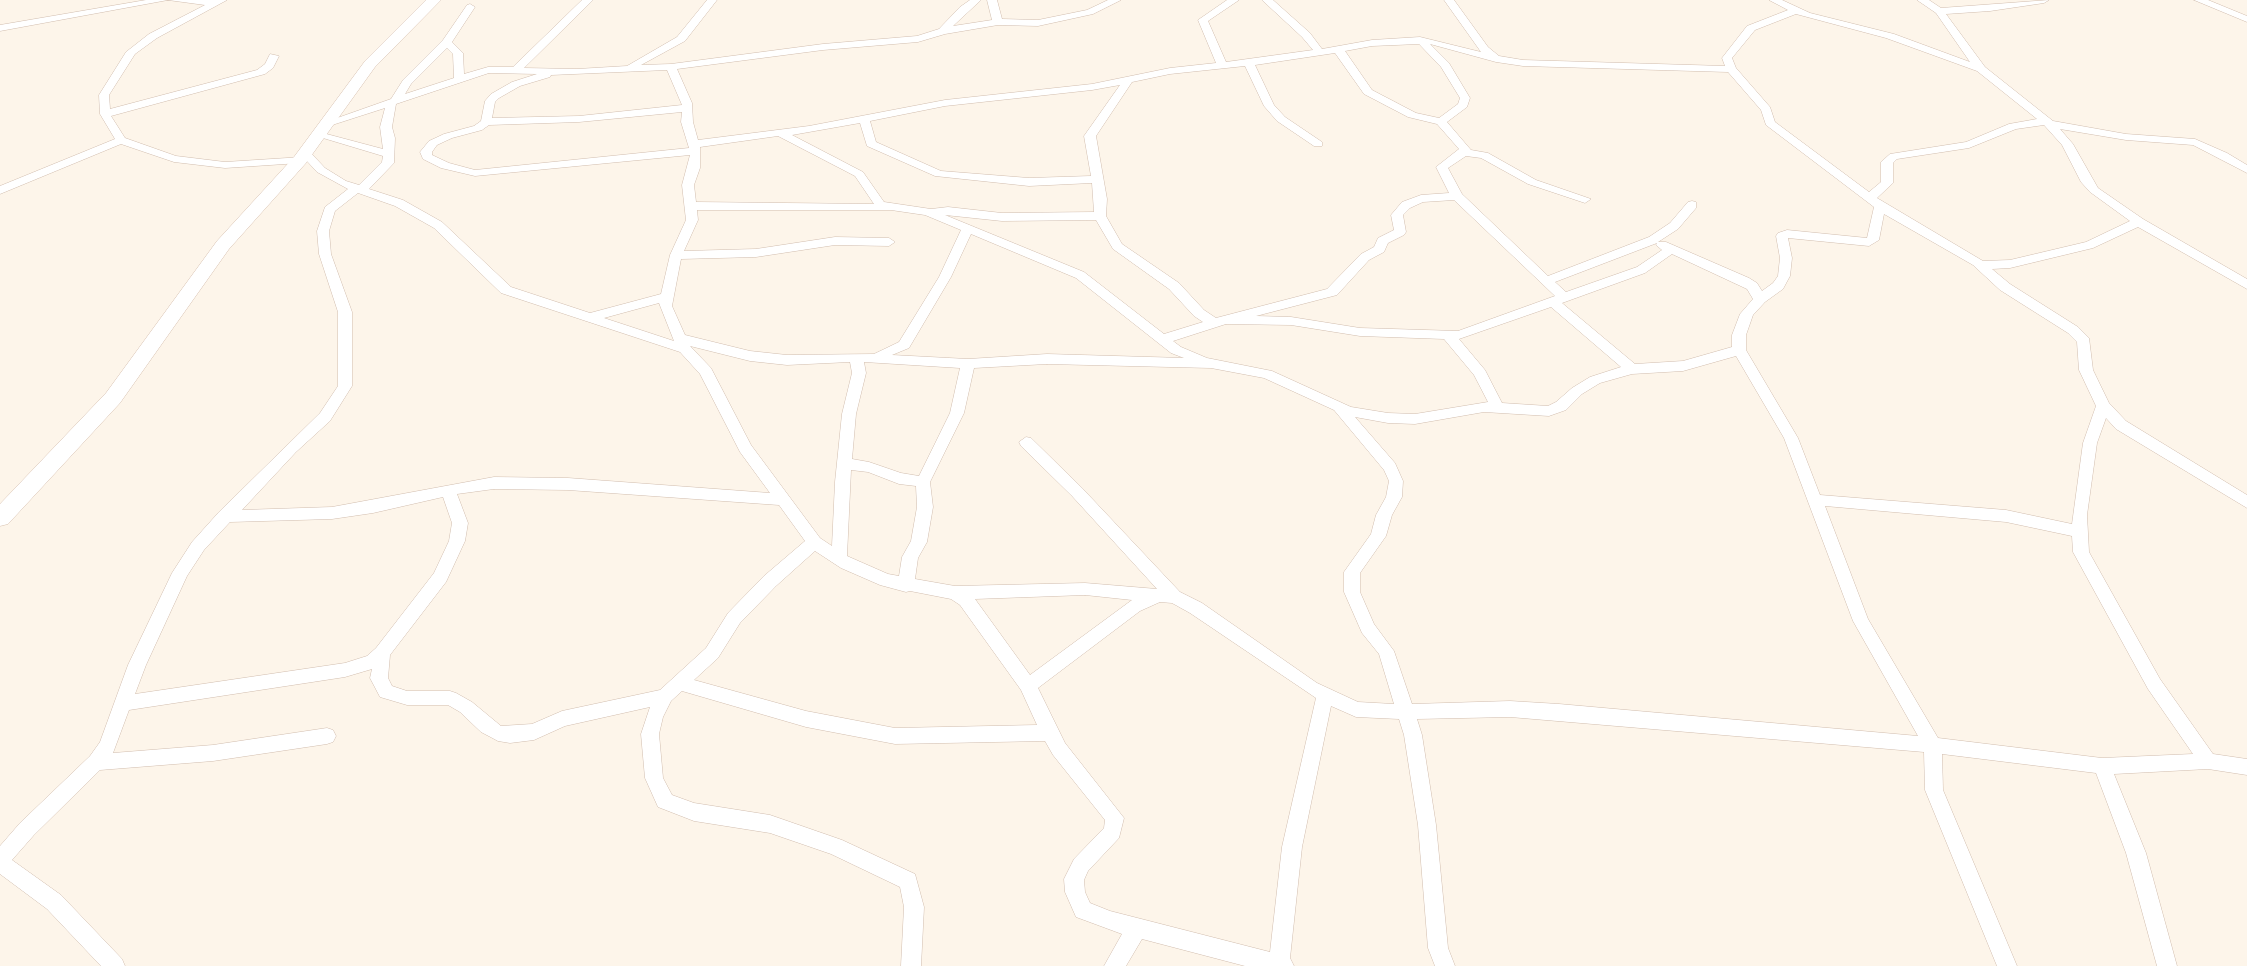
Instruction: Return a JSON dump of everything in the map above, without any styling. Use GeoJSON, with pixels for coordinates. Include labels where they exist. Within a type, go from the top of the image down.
{"type":"FeatureCollection","features":[{"type":"Feature","properties":{"kind":"main road"},"geometry":{"type":"LineString","coordinates":[[0,518],[113,398],[223,245],[302,157],[370,64],[434,0]]}},
{"type":"Feature","properties":{"kind":"street"},"geometry":{"type":"LineString","coordinates":[[0,28],[163,0]]}},
{"type":"Feature","properties":{"kind":"street"},"geometry":{"type":"LineString","coordinates":[[172,0],[220,1]]}},
{"type":"Feature","properties":{"kind":"street"},"geometry":{"type":"LineString","coordinates":[[517,69],[588,0]]}},
{"type":"Feature","properties":{"kind":"street"},"geometry":{"type":"LineString","coordinates":[[623,69],[681,39],[712,0]]}},
{"type":"Feature","properties":{"kind":"street"},"geometry":{"type":"LineString","coordinates":[[943,31],[963,9],[976,0]]}},
{"type":"Feature","properties":{"kind":"street"},"geometry":{"type":"LineString","coordinates":[[992,0],[998,22]]}},
{"type":"Feature","properties":{"kind":"street"},"geometry":{"type":"LineString","coordinates":[[324,129],[459,78],[488,70],[517,69],[554,72],[671,67],[823,47],[909,40],[943,31],[998,22],[1049,22],[1090,12],[1116,0]]}},
{"type":"Feature","properties":{"kind":"street"},"geometry":{"type":"LineString","coordinates":[[1222,65],[1203,20],[1234,0]]}},
{"type":"Feature","properties":{"kind":"street"},"geometry":{"type":"LineString","coordinates":[[1268,0],[1306,35],[1320,53]]}},
{"type":"Feature","properties":{"kind":"street"},"geometry":{"type":"LineString","coordinates":[[1449,0],[1465,19],[1484,49],[1499,60]]}},
{"type":"Feature","properties":{"kind":"street"},"geometry":{"type":"LineString","coordinates":[[1774,0],[1795,11],[1890,36],[1981,69]]}},
{"type":"Feature","properties":{"kind":"street"},"geometry":{"type":"LineString","coordinates":[[1923,0],[1939,11],[1981,69],[2048,122],[2074,154],[2087,182],[2108,201],[2139,222],[2247,285]]}},
{"type":"Feature","properties":{"kind":"street"},"geometry":{"type":"LineString","coordinates":[[1939,11],[1990,8],[2043,0]]}},
{"type":"Feature","properties":{"kind":"street"},"geometry":{"type":"LineString","coordinates":[[2199,0],[2247,19]]}},
{"type":"Feature","properties":{"kind":"street"},"geometry":{"type":"LineString","coordinates":[[220,1],[153,36],[131,52],[105,95],[105,114],[121,140],[154,154],[201,164],[225,165],[302,157],[327,174],[399,202],[438,225],[506,290],[529,300],[684,344],[770,359],[800,361],[872,357],[968,364],[1047,359],[1211,363]]}},
{"type":"Feature","properties":{"kind":"street"},"geometry":{"type":"LineString","coordinates":[[115,966],[54,902],[0,861],[27,829],[96,762],[107,746],[137,665],[180,573],[198,546],[224,516],[325,417],[345,386],[345,312],[325,254],[323,231],[329,210],[383,171],[388,163],[386,127],[393,102],[407,82],[447,42],[470,7]]}},
{"type":"Feature","properties":{"kind":"street"},"geometry":{"type":"LineString","coordinates":[[1795,11],[1752,28],[1744,34],[1729,54],[1731,69],[1763,104],[1774,128],[1875,202],[1981,265],[2005,287],[2081,336],[2084,341],[2090,381],[2103,406],[2121,425],[2247,502]]}},
{"type":"Feature","properties":{"kind":"street"},"geometry":{"type":"LineString","coordinates":[[1420,40],[1445,65],[1465,98],[1463,105],[1441,122]]}},
{"type":"Feature","properties":{"kind":"street"},"geometry":{"type":"LineString","coordinates":[[687,108],[579,119],[486,122],[478,128],[448,136],[434,143],[426,152],[431,161],[464,172],[490,173],[695,147],[945,103],[1069,90],[1170,70],[1249,63],[1320,53],[1371,42],[1420,40],[1449,44],[1499,60],[1523,63],[1731,69]]}},
{"type":"Feature","properties":{"kind":"street"},"geometry":{"type":"LineString","coordinates":[[447,42],[458,53],[459,78]]}},
{"type":"Feature","properties":{"kind":"street"},"geometry":{"type":"LineString","coordinates":[[1338,49],[1368,92],[1404,112],[1441,122]]}},
{"type":"Feature","properties":{"kind":"street"},"geometry":{"type":"LineString","coordinates":[[105,114],[261,72],[269,66],[274,56]]}},
{"type":"Feature","properties":{"kind":"street"},"geometry":{"type":"LineString","coordinates":[[1249,63],[1269,105],[1281,119],[1318,144]]}},
{"type":"Feature","properties":{"kind":"street"},"geometry":{"type":"LineString","coordinates":[[671,67],[687,108],[687,122],[695,147],[688,185],[693,206],[692,220],[676,255],[666,297],[667,312],[684,344],[706,371],[745,448],[814,542],[839,559],[866,573],[906,586],[954,593],[1085,589],[1168,596],[1196,608],[1281,668],[1325,695],[1356,709],[1406,712],[1510,709],[1933,745],[2102,766],[2208,761],[2247,767]]}},
{"type":"Feature","properties":{"kind":"street"},"geometry":{"type":"LineString","coordinates":[[486,122],[490,101],[495,96],[516,84],[554,72]]}},
{"type":"Feature","properties":{"kind":"street"},"geometry":{"type":"LineString","coordinates":[[1128,80],[1103,120],[1091,133],[1098,179],[1100,216],[1117,246],[1174,286],[1199,313],[1220,321],[1292,321],[1360,332],[1385,330],[1450,337],[1560,301],[1641,270],[1671,249]]}},
{"type":"Feature","properties":{"kind":"street"},"geometry":{"type":"LineString","coordinates":[[864,118],[871,144],[939,174],[1029,182],[1098,179]]}},
{"type":"Feature","properties":{"kind":"street"},"geometry":{"type":"LineString","coordinates":[[1441,122],[1443,127],[1461,142],[1465,152]]}},
{"type":"Feature","properties":{"kind":"street"},"geometry":{"type":"LineString","coordinates":[[2007,966],[1934,790],[1933,745],[1861,621],[1791,438],[1739,350],[1742,325],[1760,298],[1779,286],[1784,276],[1786,258],[1780,238],[1783,234],[1869,242],[1873,240],[1875,202],[1887,183],[1887,162],[1894,156],[1969,146],[2013,126],[2048,122],[2126,136],[2195,142],[2223,155],[2247,170]]}},
{"type":"Feature","properties":{"kind":"street"},"geometry":{"type":"LineString","coordinates":[[324,129],[388,154]]}},
{"type":"Feature","properties":{"kind":"street"},"geometry":{"type":"LineString","coordinates":[[780,133],[859,174],[877,202],[890,208]]}},
{"type":"Feature","properties":{"kind":"street"},"geometry":{"type":"LineString","coordinates":[[0,190],[121,140]]}},
{"type":"Feature","properties":{"kind":"street"},"geometry":{"type":"LineString","coordinates":[[1585,198],[1532,182],[1485,155],[1465,152],[1442,167],[1457,196],[1547,281],[1560,301],[1632,369]]}},
{"type":"Feature","properties":{"kind":"street"},"geometry":{"type":"LineString","coordinates":[[1163,339],[1220,321],[1332,292],[1344,282],[1365,257],[1380,249],[1382,242],[1400,232],[1397,214],[1406,205],[1421,199],[1457,196]]}},
{"type":"Feature","properties":{"kind":"street"},"geometry":{"type":"LineString","coordinates":[[1547,281],[1653,240],[1674,226],[1692,205]]}},
{"type":"Feature","properties":{"kind":"street"},"geometry":{"type":"LineString","coordinates":[[693,206],[890,208],[1011,217],[1100,216]]}},
{"type":"Feature","properties":{"kind":"street"},"geometry":{"type":"LineString","coordinates":[[928,212],[968,231],[1032,253],[1080,275],[1176,350],[1211,363],[1267,374],[1340,409],[1371,416],[1414,418],[1460,410],[1497,407],[1549,411],[1561,406],[1577,391],[1595,380],[1632,369],[1683,366],[1739,350]]}},
{"type":"Feature","properties":{"kind":"street"},"geometry":{"type":"LineString","coordinates":[[1981,265],[2010,264],[2088,245],[2139,222]]}},
{"type":"Feature","properties":{"kind":"street"},"geometry":{"type":"LineString","coordinates":[[872,357],[904,345],[945,277],[968,231]]}},
{"type":"Feature","properties":{"kind":"street"},"geometry":{"type":"LineString","coordinates":[[1653,240],[1744,281],[1752,286],[1760,298]]}},
{"type":"Feature","properties":{"kind":"street"},"geometry":{"type":"LineString","coordinates":[[676,255],[756,254],[835,241],[889,242]]}},
{"type":"Feature","properties":{"kind":"street"},"geometry":{"type":"LineString","coordinates":[[591,317],[666,297]]}},
{"type":"Feature","properties":{"kind":"street"},"geometry":{"type":"LineString","coordinates":[[1450,337],[1480,374],[1497,407]]}},
{"type":"Feature","properties":{"kind":"street"},"geometry":{"type":"LineString","coordinates":[[839,559],[849,414],[859,373],[856,357]]}},
{"type":"Feature","properties":{"kind":"street"},"geometry":{"type":"LineString","coordinates":[[906,586],[910,557],[919,542],[925,507],[923,482],[957,413],[968,364]]}},
{"type":"Feature","properties":{"kind":"street"},"geometry":{"type":"LineString","coordinates":[[2103,406],[2090,443],[2079,515],[2081,552],[2154,684],[2208,761]]}},
{"type":"Feature","properties":{"kind":"street"},"geometry":{"type":"LineString","coordinates":[[1340,409],[1390,467],[1396,481],[1394,497],[1384,515],[1378,536],[1352,572],[1352,592],[1368,628],[1386,651],[1413,735],[1426,825],[1438,948],[1445,966]]}},
{"type":"Feature","properties":{"kind":"street"},"geometry":{"type":"LineString","coordinates":[[1026,442],[1077,492],[1168,596]]}},
{"type":"Feature","properties":{"kind":"street"},"geometry":{"type":"LineString","coordinates":[[844,464],[868,467],[899,478],[923,482]]}},
{"type":"Feature","properties":{"kind":"street"},"geometry":{"type":"LineString","coordinates":[[224,516],[332,513],[373,507],[448,489],[494,483],[568,484],[784,500]]}},
{"type":"Feature","properties":{"kind":"street"},"geometry":{"type":"LineString","coordinates":[[124,703],[345,670],[372,662],[382,653],[440,577],[457,541],[460,523],[448,489]]}},
{"type":"Feature","properties":{"kind":"street"},"geometry":{"type":"LineString","coordinates":[[1816,500],[2006,516],[2081,532]]}},
{"type":"Feature","properties":{"kind":"street"},"geometry":{"type":"LineString","coordinates":[[814,542],[789,563],[734,618],[711,653],[665,696],[654,716],[650,734],[654,778],[665,801],[694,812],[770,824],[835,846],[908,881],[914,907],[911,966]]}},
{"type":"Feature","properties":{"kind":"street"},"geometry":{"type":"LineString","coordinates":[[954,593],[972,606],[1005,657],[1028,686],[1049,733],[1115,818],[1112,832],[1081,865],[1074,879],[1078,901],[1083,910],[1093,915],[1282,965],[1292,847],[1325,695]]}},
{"type":"Feature","properties":{"kind":"street"},"geometry":{"type":"LineString","coordinates":[[1028,686],[1134,606],[1168,596]]}},
{"type":"Feature","properties":{"kind":"street"},"geometry":{"type":"LineString","coordinates":[[382,653],[379,678],[386,692],[406,698],[450,698],[474,713],[487,727],[510,735],[534,732],[562,719],[665,696]]}},
{"type":"Feature","properties":{"kind":"street"},"geometry":{"type":"LineString","coordinates":[[680,683],[806,719],[895,736],[1049,733]]}},
{"type":"Feature","properties":{"kind":"street"},"geometry":{"type":"LineString","coordinates":[[96,762],[213,753],[327,736]]}},
{"type":"Feature","properties":{"kind":"street"},"geometry":{"type":"LineString","coordinates":[[2102,766],[2139,861],[2167,966]]}},
{"type":"Feature","properties":{"kind":"street"},"geometry":{"type":"LineString","coordinates":[[1114,966],[1138,927]]}}]}
